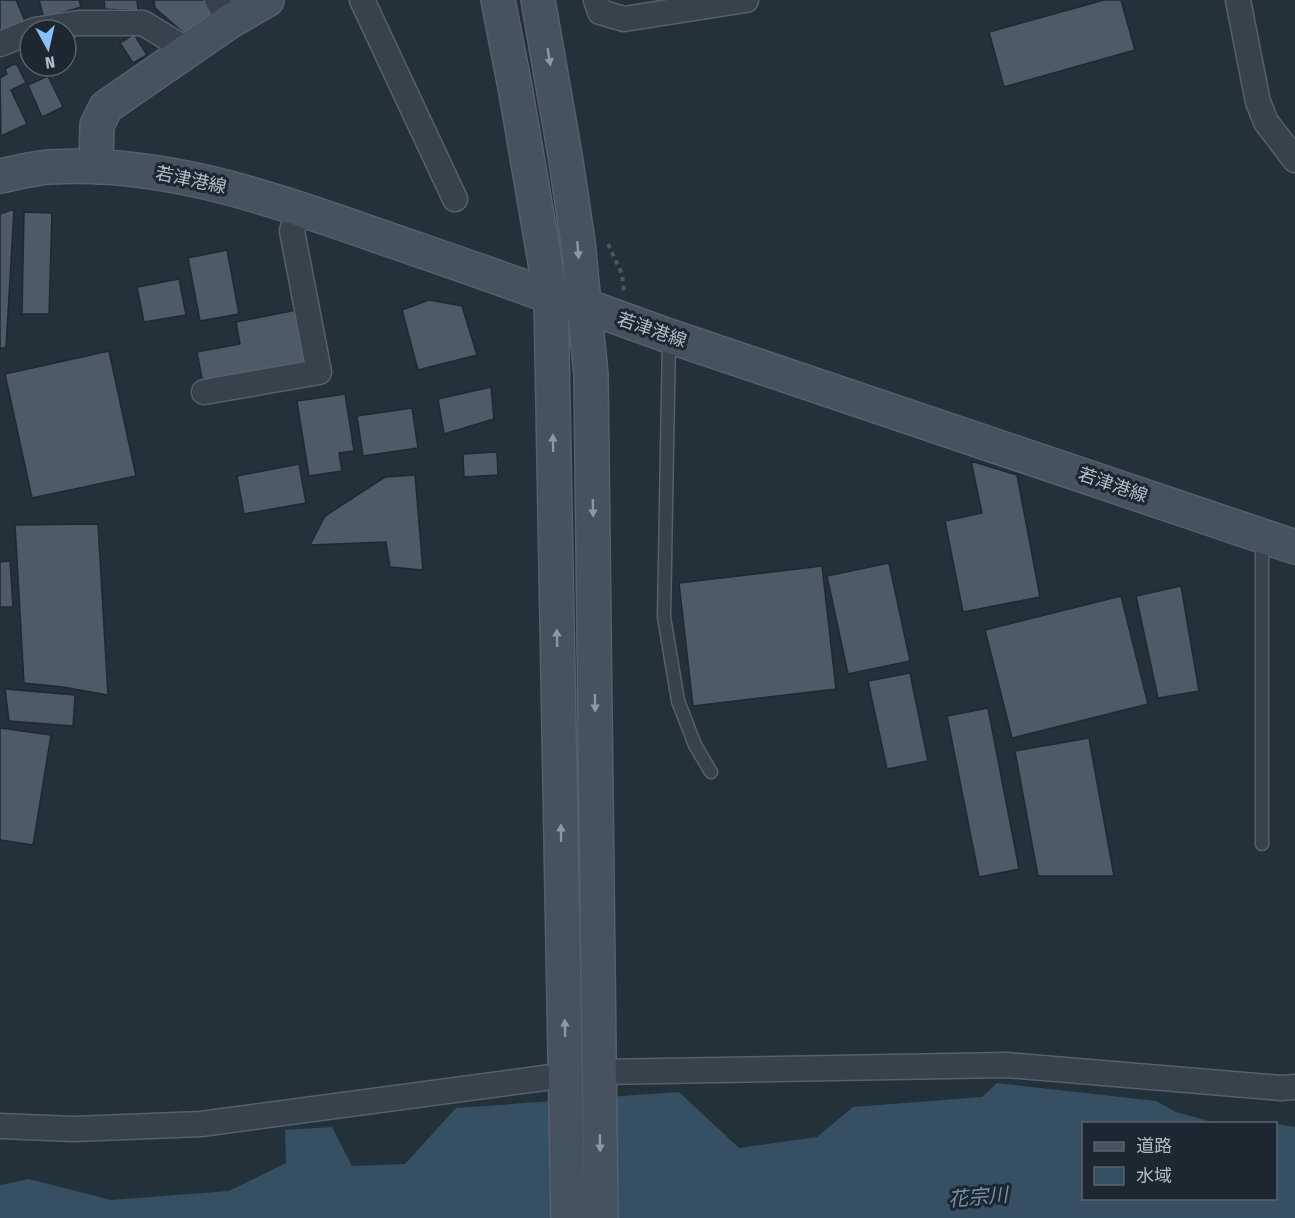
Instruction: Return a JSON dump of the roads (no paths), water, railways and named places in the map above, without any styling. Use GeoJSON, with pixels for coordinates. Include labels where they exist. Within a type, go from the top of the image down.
{"type":"FeatureCollection","features":[{"type":"Feature","properties":{"kind":"street"},"geometry":{"type":"LineString","coordinates":[[96,168],[97,125],[106,107],[189,51],[223,11],[267,0]]}},
{"type":"Feature","properties":{"kind":"street"},"geometry":{"type":"LineString","coordinates":[[362,0],[455,200]]}},
{"type":"Feature","properties":{"kind":"street"},"geometry":{"type":"LineString","coordinates":[[498,0],[550,297],[568,1218]]}},
{"type":"Feature","properties":{"kind":"street"},"geometry":{"type":"LineString","coordinates":[[538,0],[578,242],[591,375],[601,1218]]}},
{"type":"Feature","properties":{"kind":"street"},"geometry":{"type":"LineString","coordinates":[[596,0],[600,12],[624,19],[746,0]]}},
{"type":"Feature","properties":{"kind":"street"},"geometry":{"type":"LineString","coordinates":[[1238,0],[1258,102],[1266,123],[1295,160]]}},
{"type":"Feature","properties":{"kind":"street"},"geometry":{"type":"LineString","coordinates":[[78,23],[143,23],[189,51]]}},
{"type":"Feature","properties":{"kind":"street"},"geometry":{"type":"LineString","coordinates":[[0,44],[18,37]]}},
{"type":"Feature","properties":{"kind":"street","name":"若津港線"},"geometry":{"type":"LineString","coordinates":[[0,176],[49,167],[96,168],[153,171],[216,184],[299,208],[550,297],[583,305],[1295,547]]}},
{"type":"Feature","properties":{"kind":"street"},"geometry":{"type":"LineString","coordinates":[[204,392],[319,372],[292,231],[299,208]]}},
{"type":"Feature","properties":{"kind":"street"},"geometry":{"type":"LineString","coordinates":[[599,1078],[1006,1065],[1281,1088],[1295,1087]]}},
{"type":"Feature","properties":{"kind":"street"},"geometry":{"type":"LineString","coordinates":[[0,1126],[74,1129],[201,1124],[566,1081]]}},
{"type":"Feature","properties":{"kind":"lane"},"geometry":{"type":"LineString","coordinates":[[669,336],[664,617],[678,700],[695,745],[711,772]]}},
{"type":"Feature","properties":{"kind":"lane"},"geometry":{"type":"LineString","coordinates":[[1262,536],[1262,844]]}},
{"type":"Feature","properties":{"kind":"water","name":"花宗川"},"geometry":{"type":"Polygon","coordinates":[[[997,1083],[1156,1101],[1176,1112],[1212,1122],[1082,1122],[1082,1200],[1277,1200],[1277,1124],[1295,1127],[1295,1218],[0,1218],[0,1185],[29,1179],[111,1200],[229,1191],[286,1163],[285,1130],[332,1127],[352,1166],[405,1164],[456,1108],[679,1092],[739,1148],[817,1137],[853,1107],[982,1097],[997,1083]]]}}]}
